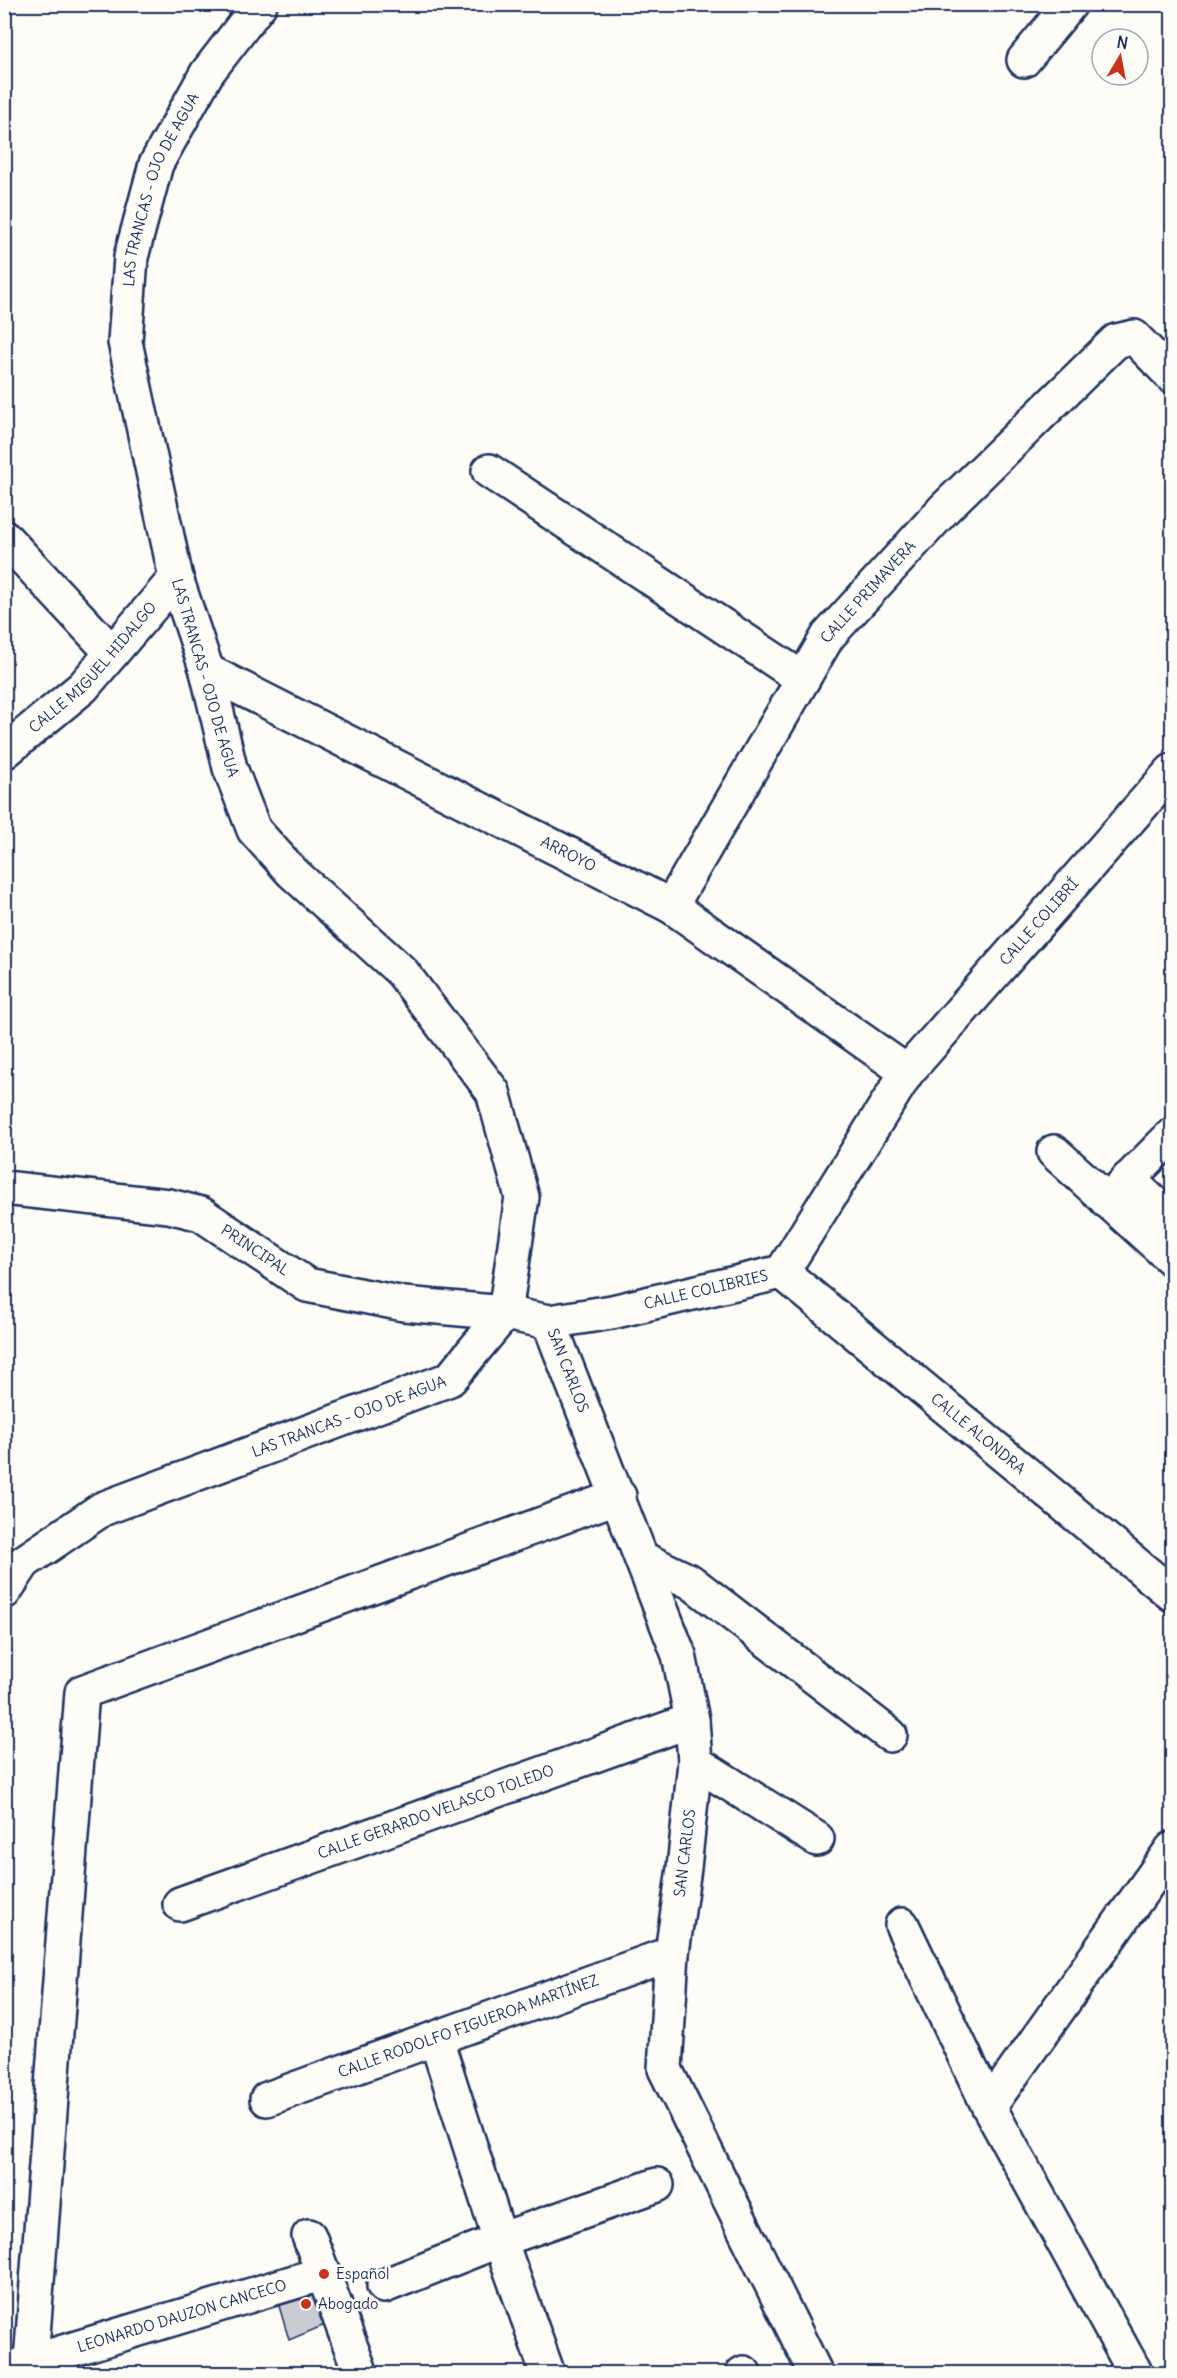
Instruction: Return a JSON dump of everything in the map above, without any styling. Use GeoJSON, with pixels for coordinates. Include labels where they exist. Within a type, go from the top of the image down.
{"type":"FeatureCollection","features":[{"type":"Feature","properties":{"kind":"street"},"geometry":{"type":"LineString","coordinates":[[1024,60],[1070,4]]}},
{"type":"Feature","properties":{"kind":"street","name":"LAS TRANCAS - OJO DE AGUA"},"geometry":{"type":"LineString","coordinates":[[4,1592],[24,1562],[102,1509],[450,1379],[505,1313],[522,1197],[493,1092],[402,972],[291,872],[254,830],[230,768],[207,671],[176,578],[125,342],[131,257],[156,164],[207,73],[254,6]]}},
{"type":"Feature","properties":{"kind":"street","name":"CALLE PRIMAVERA"},"geometry":{"type":"LineString","coordinates":[[671,906],[828,636],[945,508],[1116,341],[1134,338],[1173,376]]}},
{"type":"Feature","properties":{"kind":"street"},"geometry":{"type":"LineString","coordinates":[[489,471],[803,680]]}},
{"type":"Feature","properties":{"kind":"street"},"geometry":{"type":"LineString","coordinates":[[4,537],[112,653]]}},
{"type":"Feature","properties":{"kind":"street","name":"CALLE MIGUEL HIDALGO"},"geometry":{"type":"LineString","coordinates":[[4,752],[83,687],[176,578]]}},
{"type":"Feature","properties":{"kind":"street","name":"ARROYO"},"geometry":{"type":"LineString","coordinates":[[207,671],[671,906],[907,1072]]}},
{"type":"Feature","properties":{"kind":"street","name":"CALLE COLIBRÍ"},"geometry":{"type":"LineString","coordinates":[[907,1072],[1173,771]]}},
{"type":"Feature","properties":{"kind":"street","name":"CALLE COLIBRIES"},"geometry":{"type":"LineString","coordinates":[[505,1313],[549,1322],[612,1312],[782,1272],[907,1072]]}},
{"type":"Feature","properties":{"kind":"street"},"geometry":{"type":"LineString","coordinates":[[1118,1190],[1173,1135]]}},
{"type":"Feature","properties":{"kind":"street"},"geometry":{"type":"LineString","coordinates":[[1054,1152],[1162,1216],[1173,1259]]}},
{"type":"Feature","properties":{"kind":"street","name":"PRINCIPAL"},"geometry":{"type":"LineString","coordinates":[[4,1188],[169,1206],[190,1211],[201,1214],[308,1285],[404,1304],[505,1313]]}},
{"type":"Feature","properties":{"kind":"street","name":"CALLE ALONDRA"},"geometry":{"type":"LineString","coordinates":[[782,1272],[1173,1594]]}},
{"type":"Feature","properties":{"kind":"street","name":"SAN CARLOS"},"geometry":{"type":"LineString","coordinates":[[549,1322],[620,1496],[679,1655],[692,1720],[695,1762],[672,1953],[665,2068],[816,2373]]}},
{"type":"Feature","properties":{"kind":"street"},"geometry":{"type":"LineString","coordinates":[[24,2368],[82,1692],[620,1496]]}},
{"type":"Feature","properties":{"kind":"street"},"geometry":{"type":"LineString","coordinates":[[643,1559],[691,1582],[890,1735]]}},
{"type":"Feature","properties":{"kind":"street","name":"CALLE GERARDO VELASCO TOLEDO"},"geometry":{"type":"LineString","coordinates":[[180,1904],[692,1720]]}},
{"type":"Feature","properties":{"kind":"street"},"geometry":{"type":"LineString","coordinates":[[695,1762],[817,1839]]}},
{"type":"Feature","properties":{"kind":"street"},"geometry":{"type":"LineString","coordinates":[[988,2107],[1173,1849]]}},
{"type":"Feature","properties":{"kind":"street"},"geometry":{"type":"LineString","coordinates":[[902,1925],[988,2107],[1136,2373]]}},
{"type":"Feature","properties":{"kind":"street","name":"CALLE RODOLFO FIGUEROA MARTÍNEZ"},"geometry":{"type":"LineString","coordinates":[[267,2099],[672,1953]]}},
{"type":"Feature","properties":{"kind":"street"},"geometry":{"type":"LineString","coordinates":[[436,2038],[500,2240],[548,2373]]}},
{"type":"Feature","properties":{"kind":"street"},"geometry":{"type":"LineString","coordinates":[[384,2286],[500,2240],[657,2185]]}},
{"type":"Feature","properties":{"kind":"street"},"geometry":{"type":"LineString","coordinates":[[309,2236],[361,2373]]}},
{"type":"Feature","properties":{"kind":"street","name":"LEONARDO DAUZON CANCECO"},"geometry":{"type":"LineString","coordinates":[[24,2368],[324,2273]]}},
{"type":"Feature","properties":{"kind":"building","name":"Abogado"},"geometry":{"type":"Polygon","coordinates":[[[324,2274],[339,2319],[289,2340],[274,2289],[324,2274]]]}},
{"type":"Feature","properties":{"kind":"place","name":"Español"},"geometry":{"type":"Point","coordinates":[324,2274]}},
{"type":"Feature","properties":{"kind":"place","name":"Abogado"},"geometry":{"type":"Point","coordinates":[306,2304]}}]}
